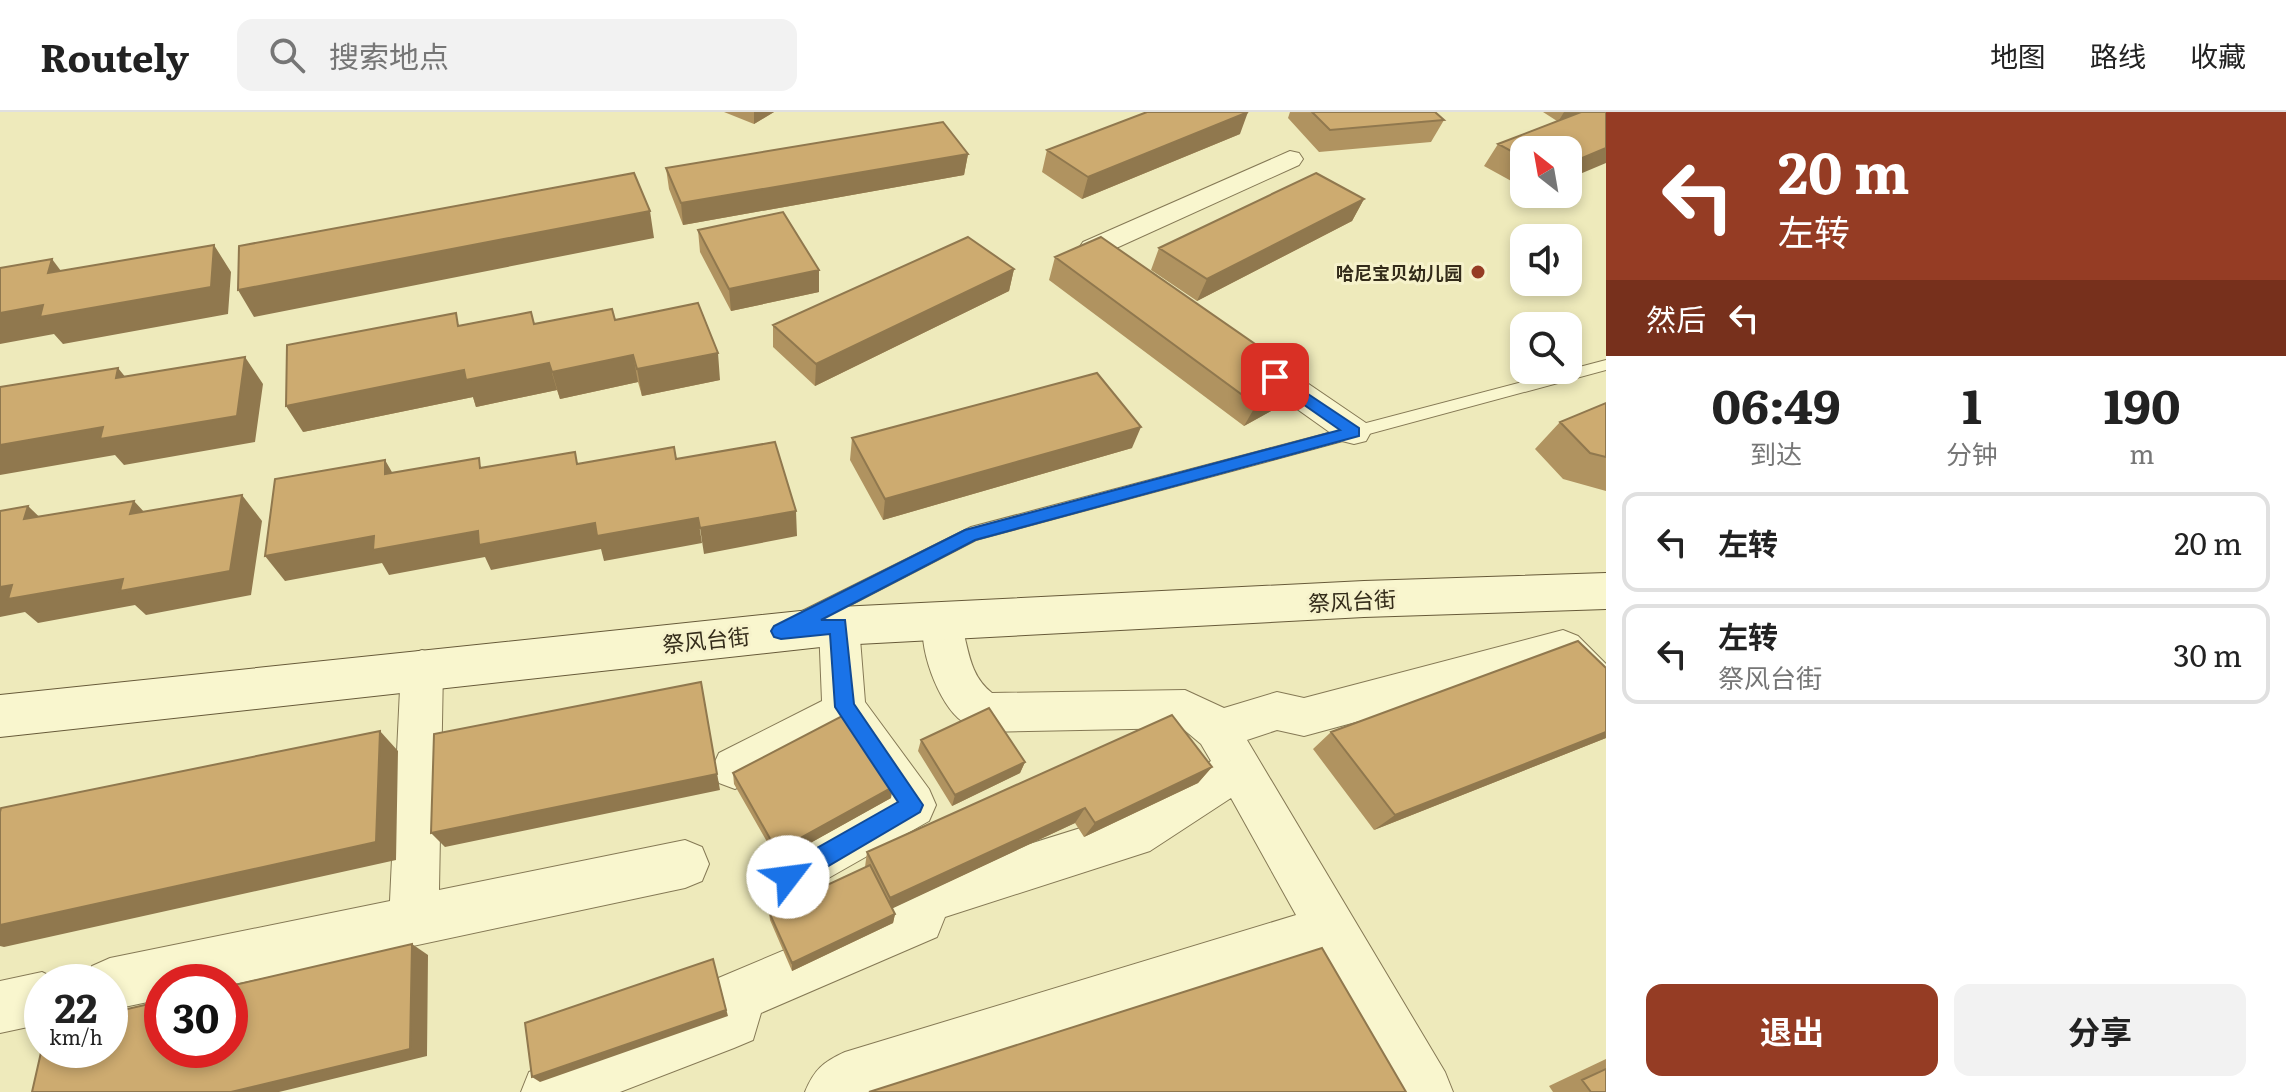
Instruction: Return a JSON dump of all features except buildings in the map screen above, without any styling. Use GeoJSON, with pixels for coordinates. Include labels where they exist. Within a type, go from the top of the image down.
{"type":"FeatureCollection","features":[{"type":"Feature","properties":{"kind":"main road","name":"祭风台街"},"geometry":{"type":"LineString","coordinates":[[0,716],[422,668],[839,626],[1364,599],[1606,591]]}},
{"type":"Feature","properties":{"kind":"street"},"geometry":{"type":"LineString","coordinates":[[1145,285],[1093,248],[1290,159]]}},
{"type":"Feature","properties":{"kind":"street"},"geometry":{"type":"LineString","coordinates":[[1223,340],[1354,432]]}},
{"type":"Feature","properties":{"kind":"street"},"geometry":{"type":"LineString","coordinates":[[941,620],[961,696],[985,713],[1185,709],[1203,717],[1228,749],[1425,1092]]}},
{"type":"Feature","properties":{"kind":"street"},"geometry":{"type":"LineString","coordinates":[[788,877],[913,805],[847,710],[839,626]]}},
{"type":"Feature","properties":{"kind":"street"},"geometry":{"type":"LineString","coordinates":[[549,1092],[734,1021],[735,998],[919,919],[928,898],[1133,835],[1228,749],[1277,711],[1304,717],[1563,648],[1606,692]]}},
{"type":"Feature","properties":{"kind":"street"},"geometry":{"type":"LineString","coordinates":[[414,920],[422,668]]}},
{"type":"Feature","properties":{"kind":"street"},"geometry":{"type":"LineString","coordinates":[[735,768],[847,710]]}},
{"type":"Feature","properties":{"kind":"street"},"geometry":{"type":"LineString","coordinates":[[128,980],[685,864]]}},
{"type":"Feature","properties":{"kind":"street"},"geometry":{"type":"LineString","coordinates":[[834,1092],[845,1080],[1332,929]]}},
{"type":"Feature","properties":{"kind":"street"},"geometry":{"type":"LineString","coordinates":[[0,1007],[24,1002]]}},
{"type":"Feature","properties":{"kind":"lane"},"geometry":{"type":"LineString","coordinates":[[781,631],[971,534],[1606,365]]}},
{"type":"Feature","properties":{"kind":"place","name":"哈尼宝贝幼儿园"},"geometry":{"type":"Point","coordinates":[1478,272]}},
{"type":"Feature","properties":{"kind":"route"},"geometry":{"type":"LineString","coordinates":[[788,877],[913,805],[844,707],[839,626],[781,631],[971,534],[1354,432],[1275,377]]}}]}
